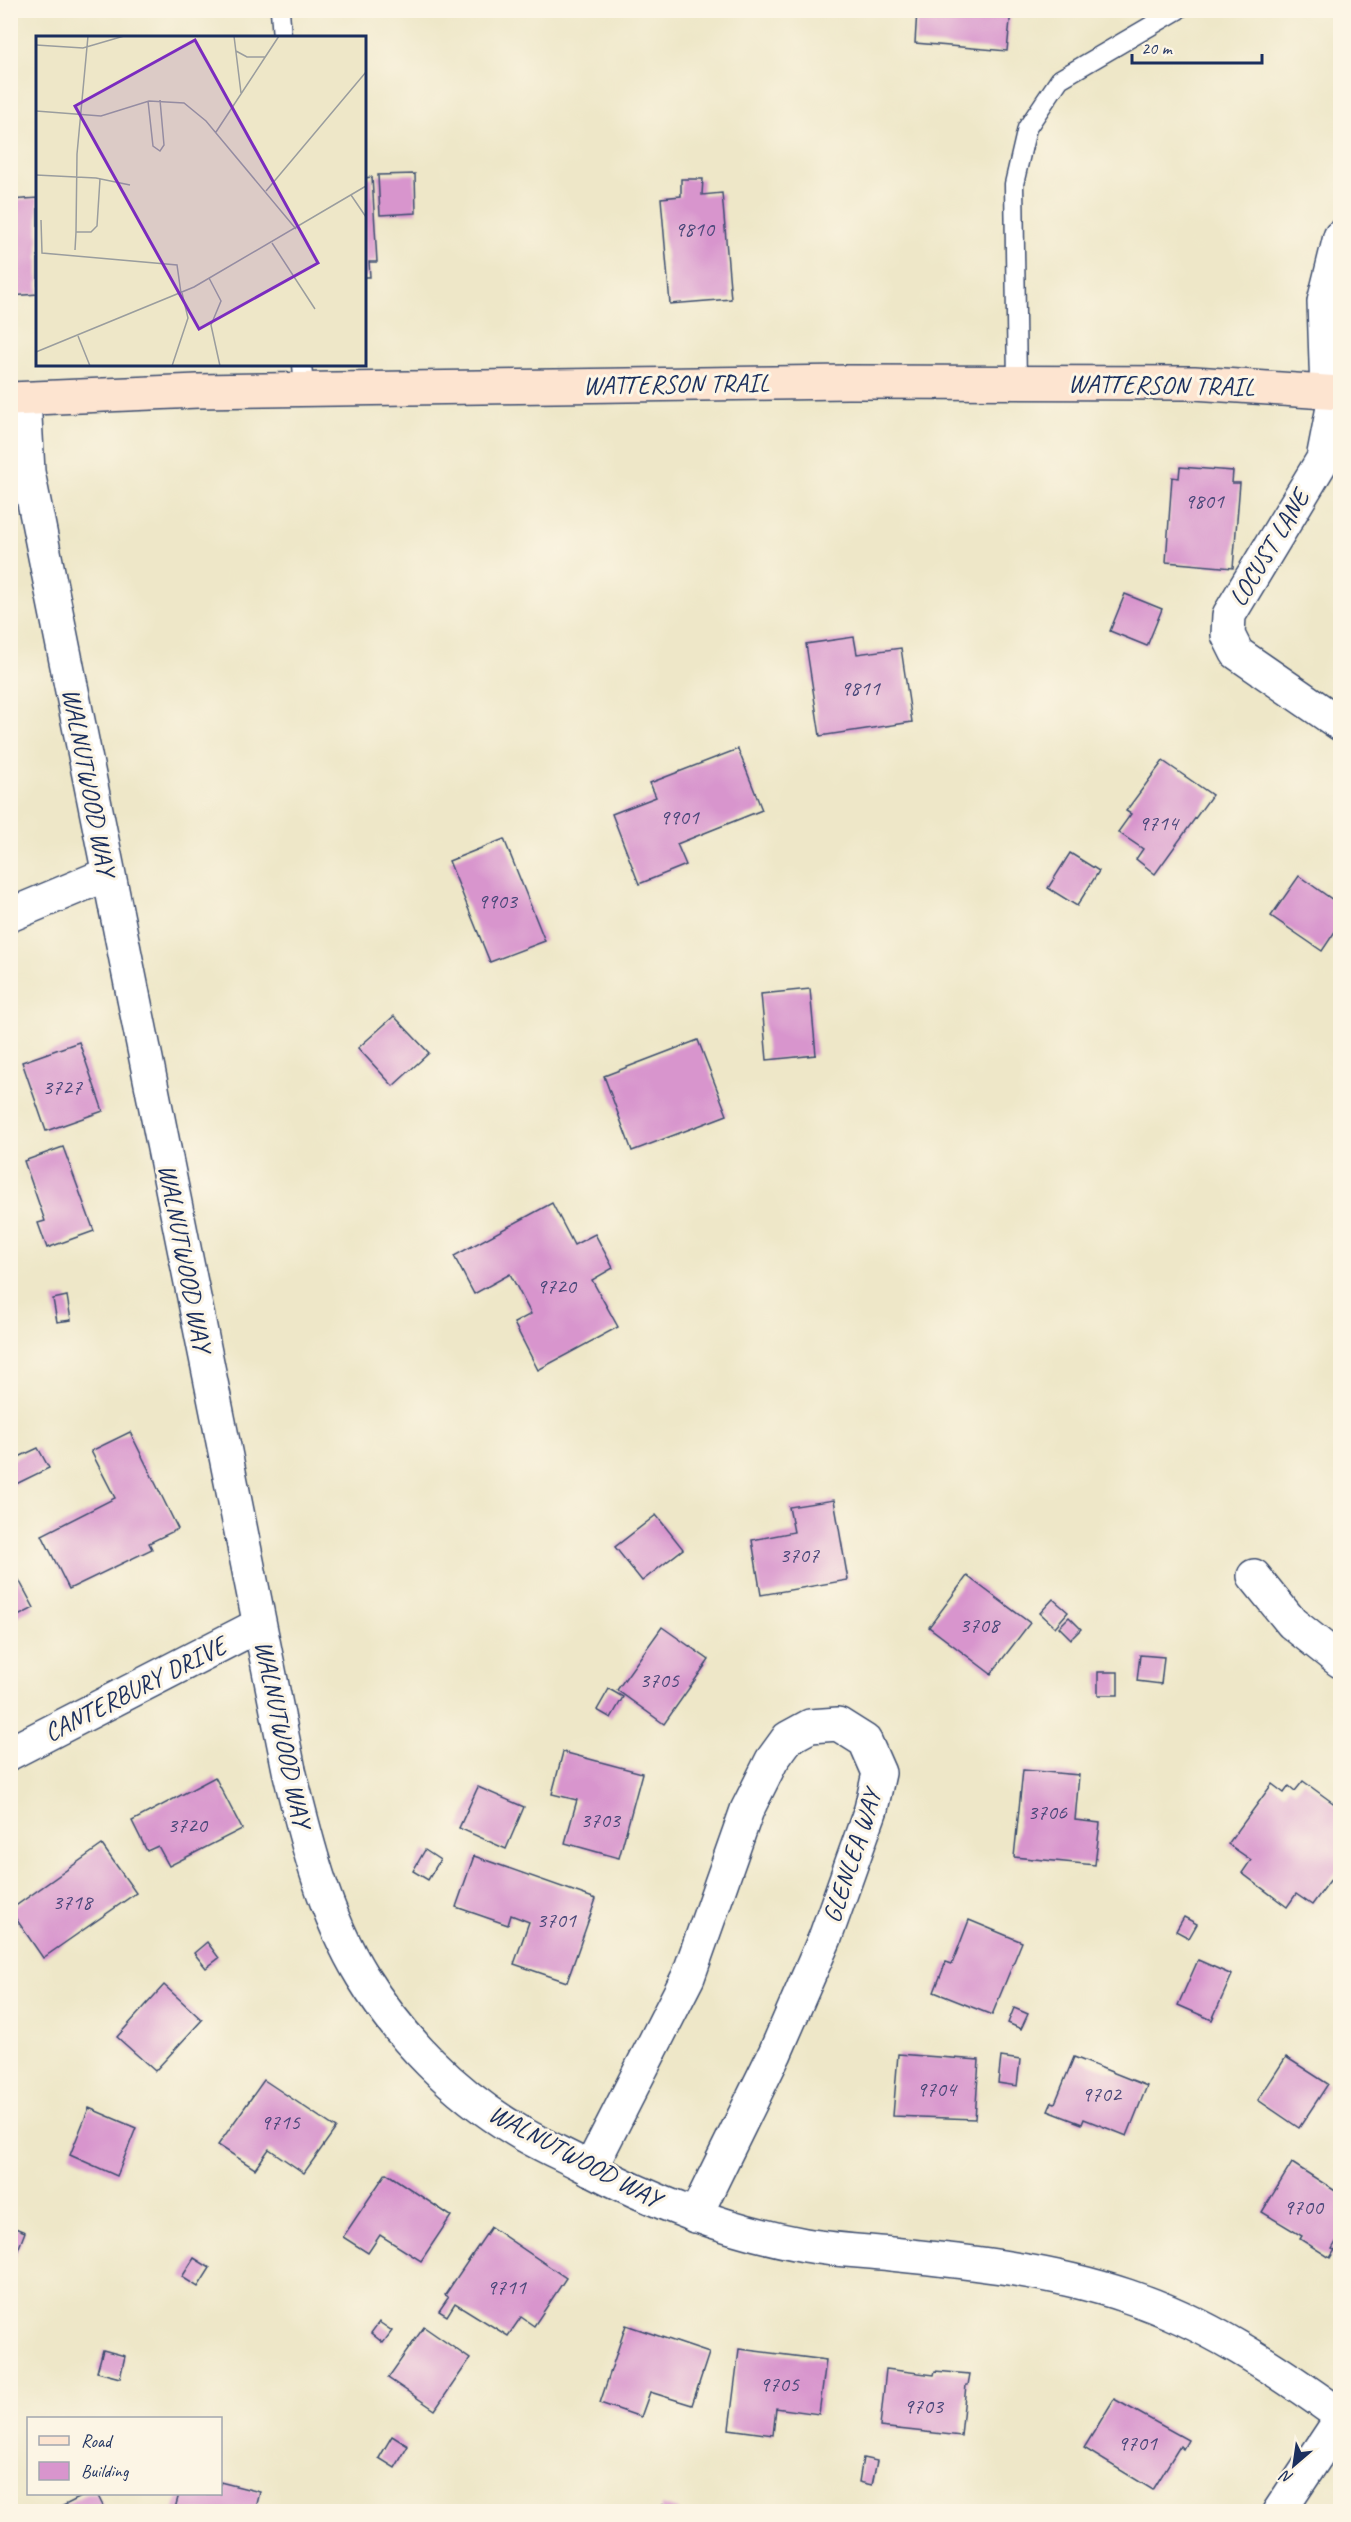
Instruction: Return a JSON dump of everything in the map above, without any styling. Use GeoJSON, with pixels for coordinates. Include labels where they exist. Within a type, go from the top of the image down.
{"type":"FeatureCollection","features":[{"type":"Feature","properties":{"kind":"main road","name":"WATTERSON TRAIL"},"geometry":{"type":"LineString","coordinates":[[17,399],[303,377],[1194,383],[1335,392]]}},
{"type":"Feature","properties":{"kind":"street","name":"LOCUST LANE"},"geometry":{"type":"LineString","coordinates":[[1341,237],[1324,302],[1335,392],[1323,459],[1229,615],[1228,635],[1237,653],[1341,724]]}},
{"type":"Feature","properties":{"kind":"street","name":"WALNUTWOOD WAY"},"geometry":{"type":"LineString","coordinates":[[17,399],[28,472],[259,1625],[307,1841],[335,1921],[361,1975],[393,2021],[431,2064],[480,2105],[517,2131],[634,2192],[695,2216],[806,2245],[994,2265],[1067,2279],[1125,2295],[1177,2314],[1262,2359],[1341,2417]]}},
{"type":"Feature","properties":{"kind":"street"},"geometry":{"type":"LineString","coordinates":[[10,915],[108,874]]}},
{"type":"Feature","properties":{"kind":"street"},"geometry":{"type":"LineString","coordinates":[[1254,1576],[1292,1623],[1341,1661]]}},
{"type":"Feature","properties":{"kind":"street","name":"CANTERBURY DRIVE"},"geometry":{"type":"LineString","coordinates":[[10,1753],[259,1625]]}},
{"type":"Feature","properties":{"kind":"street","name":"GLENLEA WAY"},"geometry":{"type":"LineString","coordinates":[[590,2169],[688,1977],[747,1810],[772,1760],[788,1738],[810,1726],[838,1725],[865,1741],[879,1773],[872,1809],[825,1938],[776,2053],[695,2216]]}},
{"type":"Feature","properties":{"kind":"street"},"geometry":{"type":"LineString","coordinates":[[1280,2511],[1341,2417]]}},
{"type":"Feature","properties":{"kind":"lane"},"geometry":{"type":"LineString","coordinates":[[280,10],[282,36]]}},
{"type":"Feature","properties":{"kind":"lane"},"geometry":{"type":"LineString","coordinates":[[1017,382],[1014,184],[1027,128],[1060,79],[1178,10]]}},
{"type":"Feature","properties":{"kind":"building"},"geometry":{"type":"Polygon","coordinates":[[[917,10],[1011,10],[1007,51],[915,43],[917,10]]]}},
{"type":"Feature","properties":{"kind":"building"},"geometry":{"type":"Polygon","coordinates":[[[415,174],[416,213],[380,215],[378,175],[415,174]]]}},
{"type":"Feature","properties":{"kind":"building"},"geometry":{"type":"Polygon","coordinates":[[[372,177],[377,262],[369,262],[370,277],[366,277],[366,178],[372,177]]]}},
{"type":"Feature","properties":{"kind":"building"},"geometry":{"type":"Polygon","coordinates":[[[681,179],[703,179],[702,195],[722,193],[731,299],[670,304],[661,198],[681,196],[681,179]]]}},
{"type":"Feature","properties":{"kind":"building"},"geometry":{"type":"Polygon","coordinates":[[[36,198],[36,294],[10,296],[10,200],[36,198]]]}},
{"type":"Feature","properties":{"kind":"building"},"geometry":{"type":"Polygon","coordinates":[[[1180,467],[1233,471],[1232,483],[1240,483],[1233,568],[1166,562],[1172,477],[1179,478],[1180,467]]]}},
{"type":"Feature","properties":{"kind":"building"},"geometry":{"type":"Polygon","coordinates":[[[1125,594],[1162,609],[1147,646],[1110,631],[1125,594]]]}},
{"type":"Feature","properties":{"kind":"building"},"geometry":{"type":"Polygon","coordinates":[[[854,637],[857,654],[901,648],[912,722],[820,736],[806,644],[854,637]]]}},
{"type":"Feature","properties":{"kind":"building"},"geometry":{"type":"Polygon","coordinates":[[[738,749],[762,810],[677,844],[686,865],[639,884],[612,814],[656,797],[650,783],[738,749]]]}},
{"type":"Feature","properties":{"kind":"building"},"geometry":{"type":"Polygon","coordinates":[[[1163,761],[1212,795],[1155,874],[1136,859],[1143,849],[1118,832],[1131,814],[1126,811],[1163,761]]]}},
{"type":"Feature","properties":{"kind":"building"},"geometry":{"type":"Polygon","coordinates":[[[504,839],[545,941],[490,962],[449,861],[504,839]]]}},
{"type":"Feature","properties":{"kind":"building"},"geometry":{"type":"Polygon","coordinates":[[[1070,853],[1099,871],[1077,906],[1048,888],[1070,853]]]}},
{"type":"Feature","properties":{"kind":"building"},"geometry":{"type":"Polygon","coordinates":[[[1299,876],[1340,905],[1340,924],[1322,951],[1271,916],[1299,876]]]}},
{"type":"Feature","properties":{"kind":"building"},"geometry":{"type":"Polygon","coordinates":[[[810,989],[816,1055],[767,1060],[761,994],[810,989]]]}},
{"type":"Feature","properties":{"kind":"building"},"geometry":{"type":"Polygon","coordinates":[[[394,1016],[429,1053],[393,1086],[358,1048],[394,1016]]]}},
{"type":"Feature","properties":{"kind":"building"},"geometry":{"type":"Polygon","coordinates":[[[698,1040],[727,1115],[632,1151],[604,1076],[698,1040]]]}},
{"type":"Feature","properties":{"kind":"building"},"geometry":{"type":"Polygon","coordinates":[[[79,1042],[103,1111],[46,1131],[22,1062],[79,1042]]]}},
{"type":"Feature","properties":{"kind":"building"},"geometry":{"type":"Polygon","coordinates":[[[63,1147],[94,1231],[47,1248],[38,1223],[45,1221],[24,1161],[63,1147]]]}},
{"type":"Feature","properties":{"kind":"building"},"geometry":{"type":"Polygon","coordinates":[[[552,1203],[574,1245],[595,1234],[613,1268],[592,1280],[618,1327],[538,1370],[514,1323],[531,1314],[510,1274],[474,1294],[454,1256],[552,1203]]]}},
{"type":"Feature","properties":{"kind":"building"},"geometry":{"type":"Polygon","coordinates":[[[67,1296],[71,1320],[57,1322],[53,1299],[67,1296]]]}},
{"type":"Feature","properties":{"kind":"building"},"geometry":{"type":"Polygon","coordinates":[[[130,1432],[178,1529],[149,1543],[152,1549],[69,1589],[42,1535],[115,1498],[91,1451],[130,1432]]]}},
{"type":"Feature","properties":{"kind":"building"},"geometry":{"type":"Polygon","coordinates":[[[38,1448],[49,1468],[10,1487],[10,1461],[38,1448]]]}},
{"type":"Feature","properties":{"kind":"building"},"geometry":{"type":"Polygon","coordinates":[[[834,1500],[848,1580],[761,1595],[752,1540],[794,1532],[789,1507],[834,1500]]]}},
{"type":"Feature","properties":{"kind":"building"},"geometry":{"type":"Polygon","coordinates":[[[656,1515],[683,1549],[642,1581],[615,1547],[656,1515]]]}},
{"type":"Feature","properties":{"kind":"building"},"geometry":{"type":"Polygon","coordinates":[[[967,1576],[1030,1623],[991,1674],[929,1627],[967,1576]]]}},
{"type":"Feature","properties":{"kind":"building"},"geometry":{"type":"Polygon","coordinates":[[[19,1580],[34,1608],[10,1620],[10,1584],[19,1580]]]}},
{"type":"Feature","properties":{"kind":"building"},"geometry":{"type":"Polygon","coordinates":[[[1053,1599],[1068,1612],[1055,1627],[1040,1613],[1053,1599]]]}},
{"type":"Feature","properties":{"kind":"building"},"geometry":{"type":"Polygon","coordinates":[[[1069,1617],[1081,1629],[1071,1639],[1059,1627],[1069,1617]]]}},
{"type":"Feature","properties":{"kind":"building"},"geometry":{"type":"Polygon","coordinates":[[[662,1627],[709,1660],[664,1724],[617,1690],[662,1627]]]}},
{"type":"Feature","properties":{"kind":"building"},"geometry":{"type":"Polygon","coordinates":[[[1140,1655],[1164,1657],[1161,1684],[1137,1681],[1140,1655]]]}},
{"type":"Feature","properties":{"kind":"building"},"geometry":{"type":"Polygon","coordinates":[[[1098,1672],[1118,1672],[1118,1695],[1098,1695],[1098,1672]]]}},
{"type":"Feature","properties":{"kind":"building"},"geometry":{"type":"Polygon","coordinates":[[[609,1689],[623,1697],[611,1718],[597,1710],[609,1689]]]}},
{"type":"Feature","properties":{"kind":"building"},"geometry":{"type":"Polygon","coordinates":[[[563,1752],[642,1773],[619,1858],[565,1843],[577,1800],[552,1794],[563,1752]]]}},
{"type":"Feature","properties":{"kind":"building"},"geometry":{"type":"Polygon","coordinates":[[[1023,1770],[1079,1775],[1075,1820],[1100,1823],[1095,1865],[1014,1857],[1023,1770]]]}},
{"type":"Feature","properties":{"kind":"building"},"geometry":{"type":"Polygon","coordinates":[[[215,1777],[242,1829],[169,1866],[158,1846],[147,1851],[132,1821],[215,1777]]]}},
{"type":"Feature","properties":{"kind":"building"},"geometry":{"type":"Polygon","coordinates":[[[1303,1781],[1340,1808],[1338,1824],[1340,1867],[1312,1905],[1296,1894],[1287,1907],[1242,1873],[1251,1860],[1228,1844],[1272,1784],[1284,1793],[1289,1786],[1295,1791],[1303,1781]]]}},
{"type":"Feature","properties":{"kind":"building"},"geometry":{"type":"Polygon","coordinates":[[[478,1787],[524,1807],[506,1849],[459,1828],[478,1787]]]}},
{"type":"Feature","properties":{"kind":"building"},"geometry":{"type":"Polygon","coordinates":[[[102,1845],[136,1893],[43,1958],[10,1910],[102,1845]]]}},
{"type":"Feature","properties":{"kind":"building"},"geometry":{"type":"Polygon","coordinates":[[[425,1850],[440,1860],[428,1880],[413,1871],[425,1850]]]}},
{"type":"Feature","properties":{"kind":"building"},"geometry":{"type":"Polygon","coordinates":[[[474,1856],[596,1899],[567,1982],[514,1964],[529,1922],[511,1915],[508,1925],[456,1907],[474,1856]]]}},
{"type":"Feature","properties":{"kind":"building"},"geometry":{"type":"Polygon","coordinates":[[[1184,1917],[1197,1924],[1189,1938],[1176,1931],[1184,1917]]]}},
{"type":"Feature","properties":{"kind":"building"},"geometry":{"type":"Polygon","coordinates":[[[969,1920],[1022,1942],[992,2015],[934,1992],[946,1962],[952,1964],[969,1920]]]}},
{"type":"Feature","properties":{"kind":"building"},"geometry":{"type":"Polygon","coordinates":[[[207,1942],[219,1958],[206,1968],[194,1953],[207,1942]]]}},
{"type":"Feature","properties":{"kind":"building"},"geometry":{"type":"Polygon","coordinates":[[[1198,1960],[1232,1975],[1212,2020],[1178,2005],[1198,1960]]]}},
{"type":"Feature","properties":{"kind":"building"},"geometry":{"type":"Polygon","coordinates":[[[164,1985],[202,2020],[155,2071],[117,2037],[164,1985]]]}},
{"type":"Feature","properties":{"kind":"building"},"geometry":{"type":"Polygon","coordinates":[[[1014,2008],[1028,2014],[1021,2029],[1008,2023],[1014,2008]]]}},
{"type":"Feature","properties":{"kind":"building"},"geometry":{"type":"Polygon","coordinates":[[[898,2054],[979,2060],[975,2119],[893,2116],[898,2054]]]}},
{"type":"Feature","properties":{"kind":"building"},"geometry":{"type":"Polygon","coordinates":[[[1001,2057],[1020,2060],[1017,2086],[998,2083],[1001,2057]]]}},
{"type":"Feature","properties":{"kind":"building"},"geometry":{"type":"Polygon","coordinates":[[[1074,2057],[1147,2086],[1127,2136],[1084,2119],[1082,2124],[1048,2111],[1052,2102],[1055,2103],[1074,2057]]]}},
{"type":"Feature","properties":{"kind":"building"},"geometry":{"type":"Polygon","coordinates":[[[1286,2057],[1328,2084],[1299,2128],[1258,2100],[1286,2057]]]}},
{"type":"Feature","properties":{"kind":"building"},"geometry":{"type":"Polygon","coordinates":[[[264,2080],[336,2128],[304,2173],[269,2149],[255,2169],[218,2145],[264,2080]]]}},
{"type":"Feature","properties":{"kind":"building"},"geometry":{"type":"Polygon","coordinates":[[[89,2108],[136,2128],[117,2176],[70,2155],[89,2108]]]}},
{"type":"Feature","properties":{"kind":"building"},"geometry":{"type":"Polygon","coordinates":[[[1292,2163],[1340,2194],[1340,2235],[1330,2258],[1300,2239],[1302,2236],[1262,2212],[1292,2163]]]}},
{"type":"Feature","properties":{"kind":"building"},"geometry":{"type":"Polygon","coordinates":[[[386,2173],[451,2216],[421,2261],[380,2235],[368,2253],[343,2237],[386,2173]]]}},
{"type":"Feature","properties":{"kind":"building"},"geometry":{"type":"Polygon","coordinates":[[[10,2226],[25,2232],[11,2268],[10,2268],[10,2226]]]}},
{"type":"Feature","properties":{"kind":"building"},"geometry":{"type":"Polygon","coordinates":[[[491,2227],[566,2278],[534,2326],[521,2317],[508,2336],[455,2303],[447,2316],[439,2311],[448,2298],[445,2295],[491,2227]]]}},
{"type":"Feature","properties":{"kind":"building"},"geometry":{"type":"Polygon","coordinates":[[[194,2258],[210,2268],[198,2287],[182,2277],[194,2258]]]}},
{"type":"Feature","properties":{"kind":"building"},"geometry":{"type":"Polygon","coordinates":[[[379,2322],[392,2331],[383,2343],[371,2333],[379,2322]]]}},
{"type":"Feature","properties":{"kind":"building"},"geometry":{"type":"Polygon","coordinates":[[[626,2325],[709,2353],[692,2405],[650,2392],[641,2417],[600,2403],[626,2325]]]}},
{"type":"Feature","properties":{"kind":"building"},"geometry":{"type":"Polygon","coordinates":[[[424,2327],[470,2359],[435,2410],[388,2378],[424,2327]]]}},
{"type":"Feature","properties":{"kind":"building"},"geometry":{"type":"Polygon","coordinates":[[[739,2349],[826,2360],[819,2414],[776,2408],[773,2435],[729,2429],[739,2349]]]}},
{"type":"Feature","properties":{"kind":"building"},"geometry":{"type":"Polygon","coordinates":[[[103,2350],[125,2356],[120,2378],[97,2372],[103,2350]]]}},
{"type":"Feature","properties":{"kind":"building"},"geometry":{"type":"Polygon","coordinates":[[[886,2369],[934,2375],[935,2371],[970,2374],[968,2385],[966,2385],[961,2436],[880,2427],[886,2369]]]}},
{"type":"Feature","properties":{"kind":"building"},"geometry":{"type":"Polygon","coordinates":[[[1114,2399],[1188,2440],[1183,2449],[1180,2446],[1153,2490],[1084,2448],[1114,2399]]]}},
{"type":"Feature","properties":{"kind":"building"},"geometry":{"type":"Polygon","coordinates":[[[392,2436],[408,2446],[395,2468],[379,2458],[392,2436]]]}},
{"type":"Feature","properties":{"kind":"building"},"geometry":{"type":"Polygon","coordinates":[[[863,2458],[877,2461],[872,2485],[859,2482],[863,2458]]]}},
{"type":"Feature","properties":{"kind":"building"},"geometry":{"type":"Polygon","coordinates":[[[222,2482],[260,2492],[255,2512],[174,2512],[179,2495],[222,2495],[222,2482]]]}},
{"type":"Feature","properties":{"kind":"building"},"geometry":{"type":"Polygon","coordinates":[[[85,2495],[98,2495],[106,2512],[51,2512],[85,2495]]]}},
{"type":"Feature","properties":{"kind":"building"},"geometry":{"type":"Polygon","coordinates":[[[662,2505],[678,2509],[678,2512],[661,2512],[662,2505]]]}}]}
